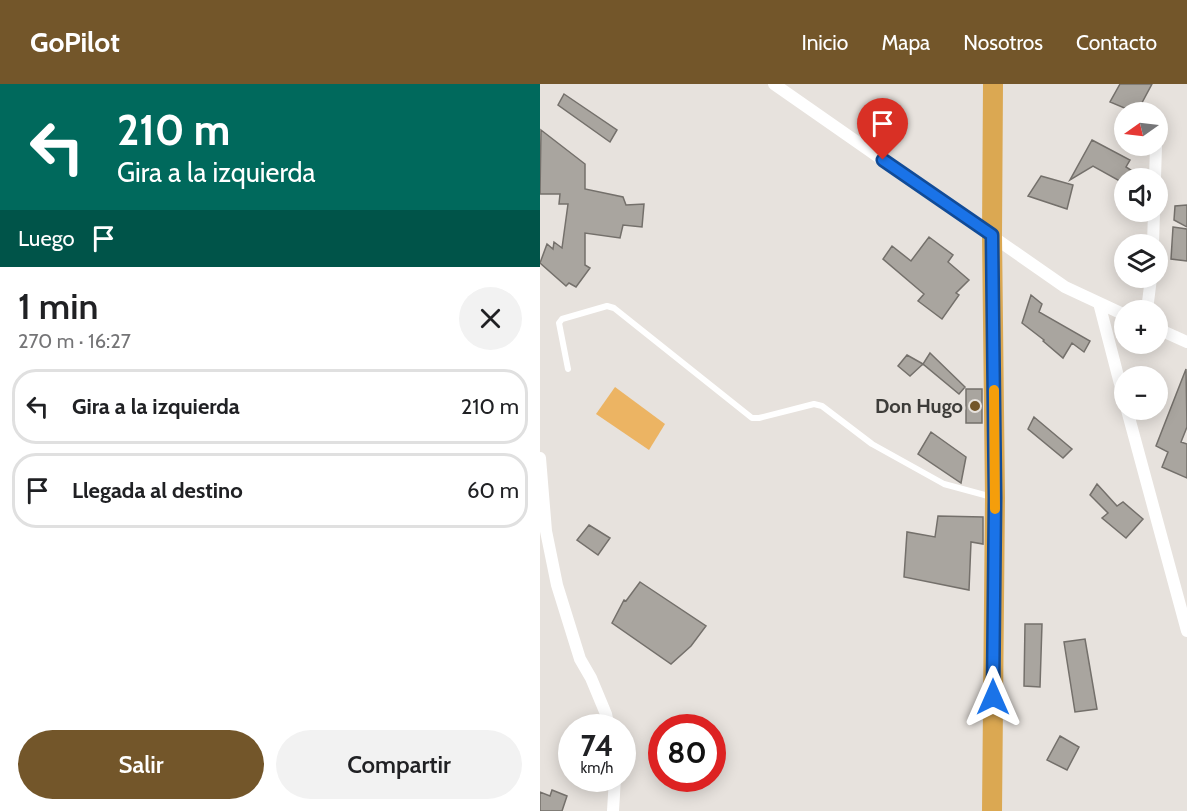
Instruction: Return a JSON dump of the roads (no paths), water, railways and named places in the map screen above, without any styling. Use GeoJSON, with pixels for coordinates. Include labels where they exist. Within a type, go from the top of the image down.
{"type":"FeatureCollection","features":[{"type":"Feature","properties":{"kind":"highway"},"geometry":{"type":"LineString","coordinates":[[992,811],[995,498],[993,84]]}},
{"type":"Feature","properties":{"kind":"street"},"geometry":{"type":"LineString","coordinates":[[774,84],[1065,287],[1114,310]]}},
{"type":"Feature","properties":{"kind":"street"},"geometry":{"type":"LineString","coordinates":[[1099,303],[1115,366]]}},
{"type":"Feature","properties":{"kind":"street"},"geometry":{"type":"LineString","coordinates":[[1168,333],[1187,342]]}},
{"type":"Feature","properties":{"kind":"street"},"geometry":{"type":"LineString","coordinates":[[1130,420],[1187,631]]}},
{"type":"Feature","properties":{"kind":"street"},"geometry":{"type":"LineString","coordinates":[[540,458],[546,531],[557,585],[580,659],[591,678],[606,714]]}},
{"type":"Feature","properties":{"kind":"street"},"geometry":{"type":"LineString","coordinates":[[613,811],[614,792]]}},
{"type":"Feature","properties":{"kind":"lane"},"geometry":{"type":"LineString","coordinates":[[568,369],[560,323],[562,319],[607,306],[614,308],[752,418],[814,404],[822,406],[872,444],[944,484],[995,498]]}},
{"type":"Feature","properties":{"kind":"place","name":"Don Hugo"},"geometry":{"type":"Point","coordinates":[975,406]}}]}
